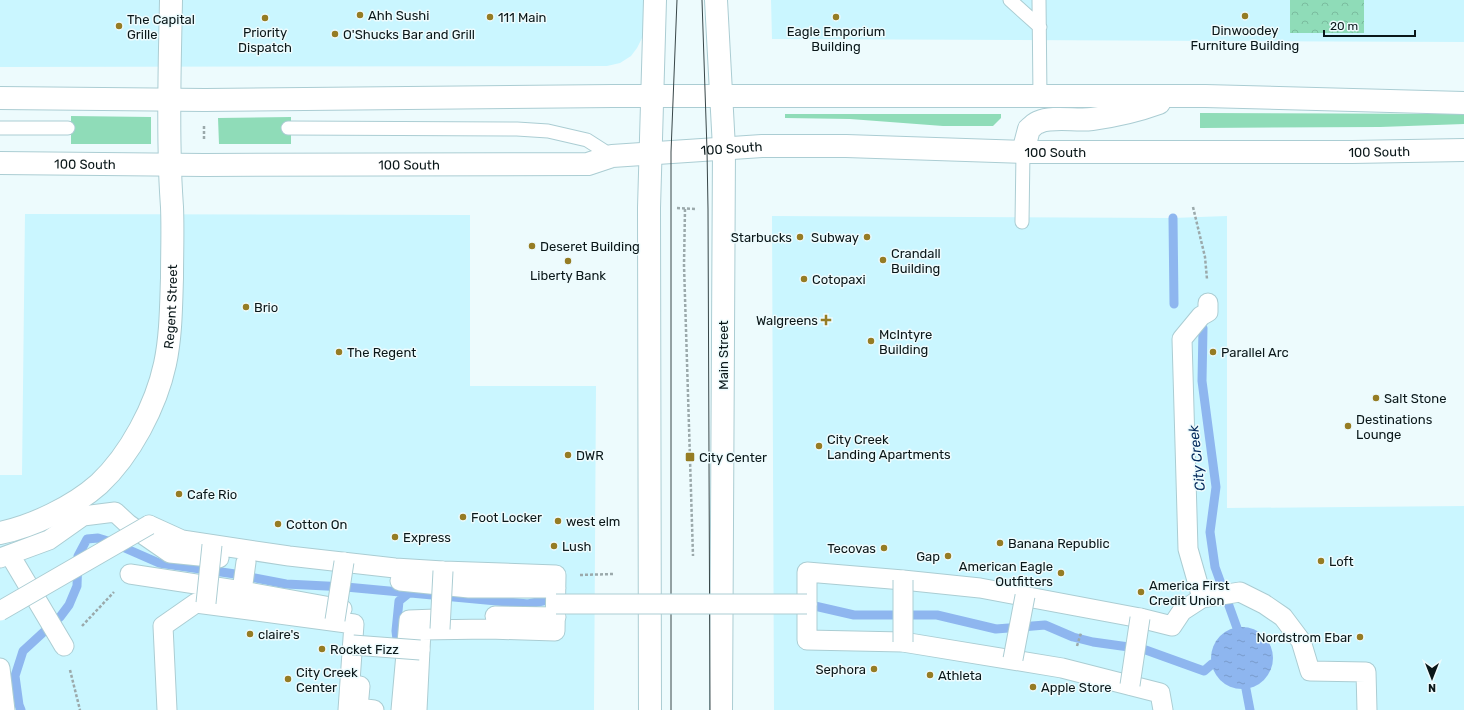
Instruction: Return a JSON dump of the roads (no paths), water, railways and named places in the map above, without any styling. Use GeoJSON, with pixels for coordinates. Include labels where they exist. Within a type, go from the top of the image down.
{"type":"FeatureCollection","features":[{"type":"Feature","properties":{"kind":"street","name":"Regent Street"},"geometry":{"type":"LineString","coordinates":[[0,533],[45,517],[80,508],[98,484],[122,458],[148,414],[158,390],[170,337],[172,307],[172,207],[169,100],[171,0]]}},
{"type":"Feature","properties":{"kind":"street"},"geometry":{"type":"LineString","coordinates":[[650,710],[650,154],[655,0]]}},
{"type":"Feature","properties":{"kind":"street","name":"Main Street"},"geometry":{"type":"LineString","coordinates":[[716,0],[724,148],[721,710]]}},
{"type":"Feature","properties":{"kind":"street"},"geometry":{"type":"LineString","coordinates":[[0,98],[169,100],[1205,96],[1464,103]]}},
{"type":"Feature","properties":{"kind":"street"},"geometry":{"type":"LineString","coordinates":[[1023,152],[1029,129],[1038,122],[1047,120],[1090,119],[1116,116],[1175,97]]}},
{"type":"Feature","properties":{"kind":"street","name":"100 South"},"geometry":{"type":"LineString","coordinates":[[0,163],[588,164],[612,156],[762,146],[846,146],[1023,152],[1352,152],[1464,150]]}},
{"type":"Feature","properties":{"kind":"street"},"geometry":{"type":"LineString","coordinates":[[1202,598],[1188,549],[1182,339],[1201,316],[1208,312],[1208,303]]}},
{"type":"Feature","properties":{"kind":"street"},"geometry":{"type":"LineString","coordinates":[[61,640],[37,601],[5,556],[49,540],[80,508],[115,512],[128,524],[170,553],[363,577],[556,596],[807,604]]}},
{"type":"Feature","properties":{"kind":"street"},"geometry":{"type":"LineString","coordinates":[[0,611],[149,525],[182,540],[344,562],[395,568],[443,571],[556,596]]}},
{"type":"Feature","properties":{"kind":"street"},"geometry":{"type":"LineString","coordinates":[[206,603],[212,545]]}},
{"type":"Feature","properties":{"kind":"street"},"geometry":{"type":"LineString","coordinates":[[242,591],[246,562]]}},
{"type":"Feature","properties":{"kind":"street"},"geometry":{"type":"LineString","coordinates":[[335,620],[344,562]]}},
{"type":"Feature","properties":{"kind":"street"},"geometry":{"type":"LineString","coordinates":[[440,629],[443,571]]}},
{"type":"Feature","properties":{"kind":"street"},"geometry":{"type":"LineString","coordinates":[[1137,680],[903,642],[807,640],[807,572],[980,588],[1140,618],[1172,626],[1182,611],[1202,598],[1240,592],[1264,604],[1283,617],[1301,641],[1310,670],[1366,672],[1367,710]]}},
{"type":"Feature","properties":{"kind":"street"},"geometry":{"type":"LineString","coordinates":[[130,574],[242,591],[356,611],[365,635],[358,708],[374,710]]}},
{"type":"Feature","properties":{"kind":"street"},"geometry":{"type":"LineString","coordinates":[[903,580],[903,642]]}},
{"type":"Feature","properties":{"kind":"street"},"geometry":{"type":"LineString","coordinates":[[807,581],[912,589],[1085,617],[1157,635]]}},
{"type":"Feature","properties":{"kind":"street"},"geometry":{"type":"LineString","coordinates":[[416,710],[421,630],[489,629],[555,631],[556,596]]}},
{"type":"Feature","properties":{"kind":"street"},"geometry":{"type":"LineString","coordinates":[[401,710],[409,620],[467,616],[556,596]]}},
{"type":"Feature","properties":{"kind":"street"},"geometry":{"type":"LineString","coordinates":[[1013,659],[1025,596]]}},
{"type":"Feature","properties":{"kind":"street"},"geometry":{"type":"LineString","coordinates":[[167,710],[163,626],[196,603],[206,603],[335,620],[354,624],[348,710]]}},
{"type":"Feature","properties":{"kind":"street"},"geometry":{"type":"LineString","coordinates":[[1137,680],[1140,618]]}},
{"type":"Feature","properties":{"kind":"street"},"geometry":{"type":"LineString","coordinates":[[807,632],[910,634],[998,646],[1074,660],[1137,680],[1160,693],[1163,710]]}},
{"type":"Feature","properties":{"kind":"street"},"geometry":{"type":"LineString","coordinates":[[353,645],[420,650]]}},
{"type":"Feature","properties":{"kind":"street"},"geometry":{"type":"LineString","coordinates":[[0,668],[5,710]]}},
{"type":"Feature","properties":{"kind":"lane"},"geometry":{"type":"LineString","coordinates":[[1010,0],[1040,27]]}},
{"type":"Feature","properties":{"kind":"lane"},"geometry":{"type":"LineString","coordinates":[[1039,0],[1040,97]]}},
{"type":"Feature","properties":{"kind":"lane"},"geometry":{"type":"LineString","coordinates":[[0,128],[68,128]]}},
{"type":"Feature","properties":{"kind":"lane"},"geometry":{"type":"LineString","coordinates":[[288,128],[518,129],[548,131],[587,140],[612,156]]}},
{"type":"Feature","properties":{"kind":"lane"},"geometry":{"type":"LineString","coordinates":[[1022,222],[1023,152]]}},
{"type":"Feature","properties":{"kind":"water"},"geometry":{"type":"Polygon","coordinates":[[[1242,627],[1259,632],[1264,636],[1268,641],[1273,658],[1268,675],[1264,680],[1259,684],[1242,689],[1225,684],[1220,680],[1216,675],[1211,658],[1216,641],[1220,636],[1225,632],[1242,627]]]}},
{"type":"Feature","properties":{"kind":"waterway","name":"City Creek"},"geometry":{"type":"LineString","coordinates":[[1173,218],[1174,304]]}},
{"type":"Feature","properties":{"kind":"waterway","name":"City Creek"},"geometry":{"type":"LineString","coordinates":[[1203,328],[1202,381],[1216,487],[1210,532],[1215,567],[1237,628]]}},
{"type":"Feature","properties":{"kind":"waterway"},"geometry":{"type":"LineString","coordinates":[[21,710],[15,676],[23,651],[60,617],[69,605],[77,586],[78,556],[87,539],[98,538],[111,542],[159,563],[235,574],[286,584],[346,587],[528,604],[557,598]]}},
{"type":"Feature","properties":{"kind":"waterway"},"geometry":{"type":"LineString","coordinates":[[398,649],[396,631],[399,601],[409,593]]}},
{"type":"Feature","properties":{"kind":"waterway"},"geometry":{"type":"LineString","coordinates":[[806,604],[854,615],[937,615],[996,629],[1045,625],[1073,637],[1093,642],[1143,649],[1204,671],[1212,664]]}},
{"type":"Feature","properties":{"kind":"waterway","name":"City Creek"},"geometry":{"type":"LineString","coordinates":[[1246,689],[1250,710]]}},
{"type":"Feature","properties":{"kind":"tram line"},"geometry":{"type":"LineString","coordinates":[[671,710],[671,152],[677,0]]}},
{"type":"Feature","properties":{"kind":"tram line"},"geometry":{"type":"LineString","coordinates":[[702,0],[708,209],[710,710]]}},
{"type":"Feature","properties":{"kind":"place","name":"Ahh Sushi"},"geometry":{"type":"Point","coordinates":[360,15]}},
{"type":"Feature","properties":{"kind":"place","name":"Dinwoodey Furniture Building"},"geometry":{"type":"Point","coordinates":[1245,16]}},
{"type":"Feature","properties":{"kind":"place","name":"111 Main"},"geometry":{"type":"Point","coordinates":[490,17]}},
{"type":"Feature","properties":{"kind":"place","name":"Eagle Emporium Building"},"geometry":{"type":"Point","coordinates":[836,17]}},
{"type":"Feature","properties":{"kind":"place","name":"Priority Dispatch"},"geometry":{"type":"Point","coordinates":[265,18]}},
{"type":"Feature","properties":{"kind":"place","name":"The Capital Grille"},"geometry":{"type":"Point","coordinates":[119,26]}},
{"type":"Feature","properties":{"kind":"place","name":"O'Shucks Bar and Grill"},"geometry":{"type":"Point","coordinates":[335,34]}},
{"type":"Feature","properties":{"kind":"place","name":"Starbucks"},"geometry":{"type":"Point","coordinates":[800,237]}},
{"type":"Feature","properties":{"kind":"place","name":"Subway"},"geometry":{"type":"Point","coordinates":[867,237]}},
{"type":"Feature","properties":{"kind":"place","name":"Deseret Building"},"geometry":{"type":"Point","coordinates":[532,246]}},
{"type":"Feature","properties":{"kind":"place","name":"Crandall Building"},"geometry":{"type":"Point","coordinates":[883,260]}},
{"type":"Feature","properties":{"kind":"place","name":"Liberty Bank"},"geometry":{"type":"Point","coordinates":[568,261]}},
{"type":"Feature","properties":{"kind":"place","name":"Cotopaxi"},"geometry":{"type":"Point","coordinates":[804,279]}},
{"type":"Feature","properties":{"kind":"place","name":"Brio"},"geometry":{"type":"Point","coordinates":[246,307]}},
{"type":"Feature","properties":{"kind":"place","name":"Walgreens"},"geometry":{"type":"Point","coordinates":[826,320]}},
{"type":"Feature","properties":{"kind":"place","name":"McIntyre Building"},"geometry":{"type":"Point","coordinates":[871,341]}},
{"type":"Feature","properties":{"kind":"place","name":"The Regent"},"geometry":{"type":"Point","coordinates":[339,352]}},
{"type":"Feature","properties":{"kind":"place","name":"Parallel Arc"},"geometry":{"type":"Point","coordinates":[1213,352]}},
{"type":"Feature","properties":{"kind":"place","name":"Salt Stone"},"geometry":{"type":"Point","coordinates":[1376,398]}},
{"type":"Feature","properties":{"kind":"place","name":"Destinations Lounge"},"geometry":{"type":"Point","coordinates":[1348,426]}},
{"type":"Feature","properties":{"kind":"place","name":"City Creek Landing Apartments"},"geometry":{"type":"Point","coordinates":[819,446]}},
{"type":"Feature","properties":{"kind":"place","name":"DWR"},"geometry":{"type":"Point","coordinates":[568,455]}},
{"type":"Feature","properties":{"kind":"place","name":"City Center"},"geometry":{"type":"Point","coordinates":[690,457]}},
{"type":"Feature","properties":{"kind":"place","name":"Cafe Rio"},"geometry":{"type":"Point","coordinates":[179,494]}},
{"type":"Feature","properties":{"kind":"place","name":"Foot Locker"},"geometry":{"type":"Point","coordinates":[463,517]}},
{"type":"Feature","properties":{"kind":"place","name":"west elm"},"geometry":{"type":"Point","coordinates":[558,521]}},
{"type":"Feature","properties":{"kind":"place","name":"Cotton On"},"geometry":{"type":"Point","coordinates":[278,524]}},
{"type":"Feature","properties":{"kind":"place","name":"Express"},"geometry":{"type":"Point","coordinates":[395,537]}},
{"type":"Feature","properties":{"kind":"place","name":"Banana Republic"},"geometry":{"type":"Point","coordinates":[1000,543]}},
{"type":"Feature","properties":{"kind":"place","name":"Lush"},"geometry":{"type":"Point","coordinates":[554,546]}},
{"type":"Feature","properties":{"kind":"place","name":"Tecovas"},"geometry":{"type":"Point","coordinates":[884,548]}},
{"type":"Feature","properties":{"kind":"place","name":"Gap"},"geometry":{"type":"Point","coordinates":[948,556]}},
{"type":"Feature","properties":{"kind":"place","name":"Loft"},"geometry":{"type":"Point","coordinates":[1321,561]}},
{"type":"Feature","properties":{"kind":"place","name":"American Eagle Outfitters"},"geometry":{"type":"Point","coordinates":[1061,573]}},
{"type":"Feature","properties":{"kind":"place","name":"America First Credit Union"},"geometry":{"type":"Point","coordinates":[1141,592]}},
{"type":"Feature","properties":{"kind":"place","name":"claire's"},"geometry":{"type":"Point","coordinates":[250,634]}},
{"type":"Feature","properties":{"kind":"place","name":"Nordstrom Ebar"},"geometry":{"type":"Point","coordinates":[1360,637]}},
{"type":"Feature","properties":{"kind":"place","name":"Rocket Fizz"},"geometry":{"type":"Point","coordinates":[322,649]}},
{"type":"Feature","properties":{"kind":"place","name":"Sephora"},"geometry":{"type":"Point","coordinates":[874,669]}},
{"type":"Feature","properties":{"kind":"place","name":"Athleta"},"geometry":{"type":"Point","coordinates":[930,675]}},
{"type":"Feature","properties":{"kind":"place","name":"City Creek Center"},"geometry":{"type":"Point","coordinates":[288,679]}},
{"type":"Feature","properties":{"kind":"place","name":"Apple Store"},"geometry":{"type":"Point","coordinates":[1033,687]}}]}
